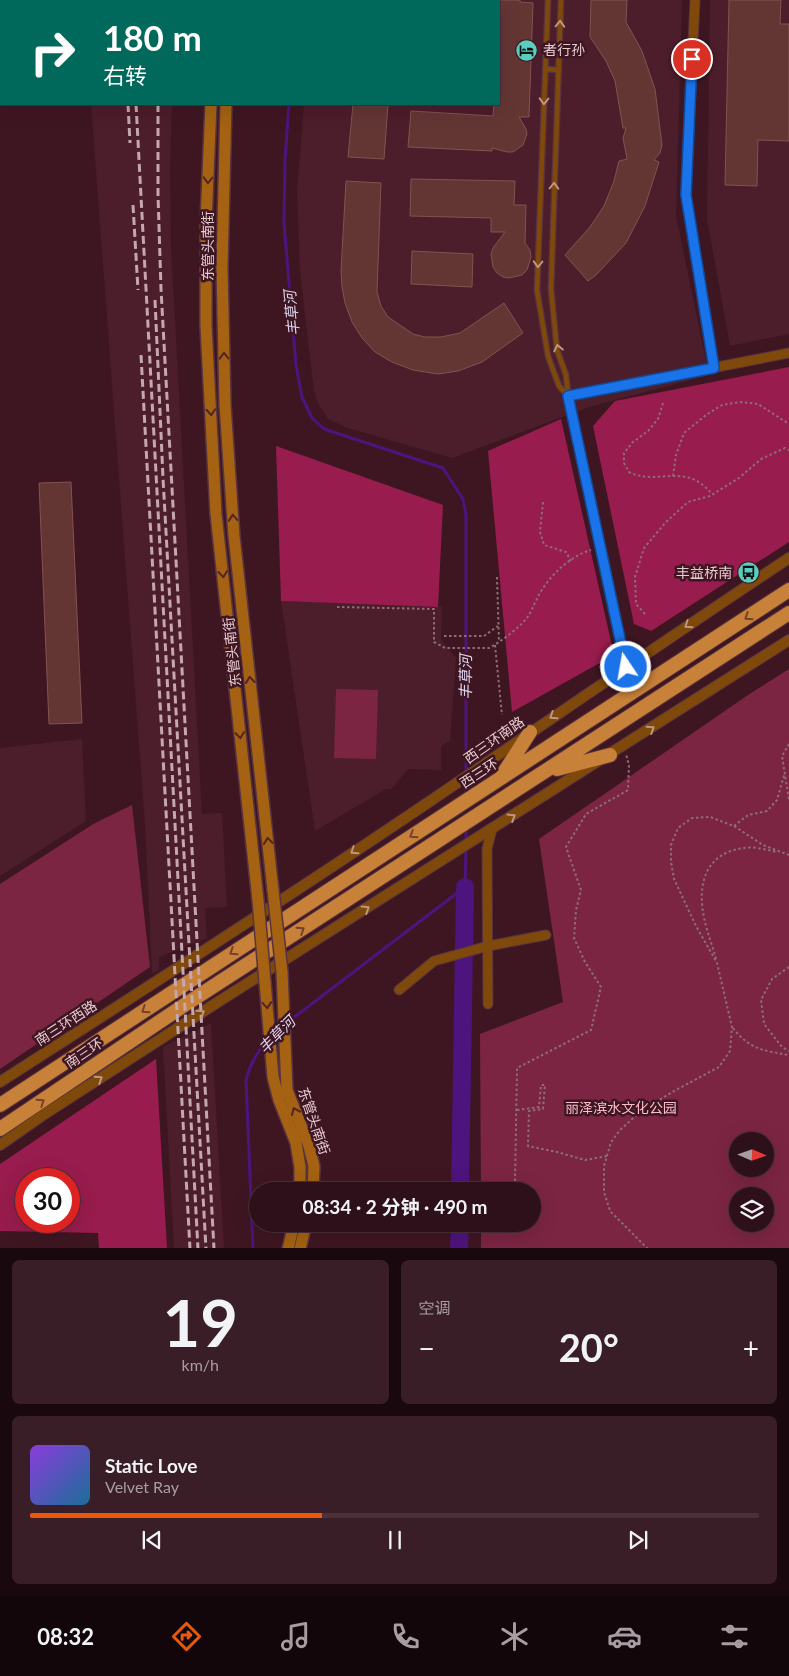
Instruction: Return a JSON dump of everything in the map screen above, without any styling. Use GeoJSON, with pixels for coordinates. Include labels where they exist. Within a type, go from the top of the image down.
{"type":"FeatureCollection","features":[{"type":"Feature","properties":{"kind":"highway","name":"西三环"},"geometry":{"type":"LineString","coordinates":[[186,983],[789,590]]}},
{"type":"Feature","properties":{"kind":"highway"},"geometry":{"type":"LineString","coordinates":[[544,773],[789,613]]}},
{"type":"Feature","properties":{"kind":"highway"},"geometry":{"type":"LineString","coordinates":[[500,779],[530,732]]}},
{"type":"Feature","properties":{"kind":"highway"},"geometry":{"type":"LineString","coordinates":[[544,773],[610,755]]}},
{"type":"Feature","properties":{"kind":"highway","name":"南三环"},"geometry":{"type":"LineString","coordinates":[[0,1129],[186,1004],[544,773]]}},
{"type":"Feature","properties":{"kind":"highway","name":"南三环"},"geometry":{"type":"LineString","coordinates":[[0,1105],[186,983]]}},
{"type":"Feature","properties":{"kind":"main road","name":"东管头南街"},"geometry":{"type":"LineString","coordinates":[[211,105],[206,222],[206,326],[216,504],[258,900],[273,1077],[279,1100],[296,1144],[300,1167],[300,1182]]}},
{"type":"Feature","properties":{"kind":"main road","name":"东管头南街"},"geometry":{"type":"LineString","coordinates":[[226,105],[222,267],[225,405],[234,536],[282,972],[287,1090],[309,1146],[314,1166],[313,1182]]}},
{"type":"Feature","properties":{"kind":"main road"},"geometry":{"type":"LineString","coordinates":[[288,1248],[292,1232]]}},
{"type":"Feature","properties":{"kind":"main road"},"geometry":{"type":"LineString","coordinates":[[300,1248],[304,1232]]}},
{"type":"Feature","properties":{"kind":"street"},"geometry":{"type":"LineString","coordinates":[[695,0],[686,195],[714,368]]}},
{"type":"Feature","properties":{"kind":"street"},"geometry":{"type":"LineString","coordinates":[[626,667],[568,396],[789,353]]}},
{"type":"Feature","properties":{"kind":"street","name":"西三环南路"},"geometry":{"type":"LineString","coordinates":[[214,944],[470,774],[789,558]]}},
{"type":"Feature","properties":{"kind":"street"},"geometry":{"type":"LineString","coordinates":[[0,1145],[221,1000],[789,640]]}},
{"type":"Feature","properties":{"kind":"street"},"geometry":{"type":"LineString","coordinates":[[488,1004],[487,850],[492,829]]}},
{"type":"Feature","properties":{"kind":"street"},"geometry":{"type":"LineString","coordinates":[[399,990],[434,961],[488,946],[546,935]]}},
{"type":"Feature","properties":{"kind":"street","name":"南三环西路"},"geometry":{"type":"LineString","coordinates":[[0,1082],[214,944]]}},
{"type":"Feature","properties":{"kind":"lane"},"geometry":{"type":"LineString","coordinates":[[548,0],[537,290],[548,356],[559,386],[568,396]]}},
{"type":"Feature","properties":{"kind":"lane"},"geometry":{"type":"LineString","coordinates":[[561,0],[551,289],[557,350],[566,375],[568,396]]}},
{"type":"Feature","properties":{"kind":"lane"},"geometry":{"type":"LineString","coordinates":[[545,69],[559,70]]}},
{"type":"Feature","properties":{"kind":"path"},"geometry":{"type":"LineString","coordinates":[[672,476],[676,455],[684,433],[722,405],[741,402],[758,404],[789,424]]}},
{"type":"Feature","properties":{"kind":"path"},"geometry":{"type":"LineString","coordinates":[[663,403],[658,419],[624,453],[624,463],[629,472],[635,475],[652,478],[672,476],[692,478],[713,494]]}},
{"type":"Feature","properties":{"kind":"path"},"geometry":{"type":"LineString","coordinates":[[645,614],[636,604],[635,577],[644,548],[666,522],[688,502],[713,494],[739,478],[760,459],[784,448],[789,450]]}},
{"type":"Feature","properties":{"kind":"path"},"geometry":{"type":"LineString","coordinates":[[543,502],[540,532],[544,545],[566,552],[571,561]]}},
{"type":"Feature","properties":{"kind":"path"},"geometry":{"type":"LineString","coordinates":[[338,607],[434,609],[434,642],[445,648],[489,648],[524,622],[532,611],[537,598],[556,570],[585,552],[600,548]]}},
{"type":"Feature","properties":{"kind":"path"},"geometry":{"type":"LineString","coordinates":[[497,577],[499,642]]}},
{"type":"Feature","properties":{"kind":"path"},"geometry":{"type":"LineString","coordinates":[[444,636],[484,636],[498,626]]}},
{"type":"Feature","properties":{"kind":"path"},"geometry":{"type":"LineString","coordinates":[[495,645],[502,715]]}},
{"type":"Feature","properties":{"kind":"path"},"geometry":{"type":"LineString","coordinates":[[789,744],[782,756],[789,800]]}},
{"type":"Feature","properties":{"kind":"path"},"geometry":{"type":"LineString","coordinates":[[515,1181],[517,1068],[591,1030],[601,987],[585,962],[574,938],[576,910],[581,890],[566,847],[586,814],[628,790],[629,765],[623,746]]}},
{"type":"Feature","properties":{"kind":"path"},"geometry":{"type":"LineString","coordinates":[[734,826],[748,814],[767,811],[777,800],[785,772]]}},
{"type":"Feature","properties":{"kind":"path"},"geometry":{"type":"LineString","coordinates":[[717,963],[696,926],[674,880],[671,845],[678,828],[692,818],[710,818],[734,826],[763,845],[782,853]]}},
{"type":"Feature","properties":{"kind":"path"},"geometry":{"type":"LineString","coordinates":[[648,1248],[610,1212],[604,1192],[604,1166],[611,1142],[641,1111],[719,1067],[730,1051],[732,1027],[717,963],[705,923],[702,907],[703,881],[707,871],[721,856],[743,848],[755,848],[789,855]]}},
{"type":"Feature","properties":{"kind":"path"},"geometry":{"type":"LineString","coordinates":[[789,967],[772,979],[761,1000],[764,1024],[782,1047],[789,1051]]}},
{"type":"Feature","properties":{"kind":"path"},"geometry":{"type":"LineString","coordinates":[[732,1027],[742,1039],[758,1050],[789,1055]]}},
{"type":"Feature","properties":{"kind":"path"},"geometry":{"type":"LineString","coordinates":[[516,1110],[539,1106],[541,1085],[545,1085],[544,1109],[529,1111],[528,1146],[585,1160],[607,1156]]}},
{"type":"Feature","properties":{"kind":"shaded area"},"geometry":{"type":"Polygon","coordinates":[[[500,0],[682,0],[676,216],[709,375],[589,407],[452,458],[348,428],[328,419],[319,405],[314,392],[300,271],[297,190],[304,105],[500,105],[500,0]]]}},
{"type":"Feature","properties":{"kind":"shaded area"},"geometry":{"type":"Polygon","coordinates":[[[710,0],[789,0],[789,334],[730,346],[707,219],[710,0]]]}},
{"type":"Feature","properties":{"kind":"shaded area"},"geometry":{"type":"Polygon","coordinates":[[[91,105],[172,105],[170,168],[171,247],[202,814],[222,813],[227,907],[205,908],[207,938],[159,957],[159,970],[152,973],[145,824],[91,105]]]}},
{"type":"Feature","properties":{"kind":"shaded area"},"geometry":{"type":"Polygon","coordinates":[[[789,367],[789,542],[651,631],[634,624],[593,426],[615,401],[789,367]]]}},
{"type":"Feature","properties":{"kind":"shaded area"},"geometry":{"type":"Polygon","coordinates":[[[561,419],[614,655],[512,712],[488,451],[561,419]]]}},
{"type":"Feature","properties":{"kind":"shaded area"},"geometry":{"type":"Polygon","coordinates":[[[276,446],[443,505],[438,607],[281,601],[276,446]]]}},
{"type":"Feature","properties":{"kind":"shaded area"},"geometry":{"type":"Polygon","coordinates":[[[281,601],[442,606],[441,640],[456,658],[450,741],[441,746],[441,770],[408,769],[391,789],[386,789],[315,831],[281,601]]]}},
{"type":"Feature","properties":{"kind":"shaded area"},"geometry":{"type":"Polygon","coordinates":[[[82,739],[86,821],[0,876],[0,748],[82,739]]]}},
{"type":"Feature","properties":{"kind":"shaded area"},"geometry":{"type":"Polygon","coordinates":[[[211,1023],[224,1248],[174,1248],[163,1047],[211,1023]]]}},
{"type":"Feature","properties":{"kind":"shaded area"},"geometry":{"type":"Polygon","coordinates":[[[156,1059],[167,1248],[99,1248],[98,1233],[80,1233],[80,1168],[15,1168],[15,1231],[0,1231],[0,1164],[156,1059]]]}},
{"type":"Feature","properties":{"kind":"green space","name":"丽泽滨水文化公园"},"geometry":{"type":"Polygon","coordinates":[[[789,669],[789,1248],[481,1248],[481,1232],[541,1232],[541,1182],[481,1182],[480,1034],[563,1002],[539,839],[748,695],[789,669]]]}},
{"type":"Feature","properties":{"kind":"green space"},"geometry":{"type":"Polygon","coordinates":[[[336,689],[378,690],[376,759],[334,758],[336,689]]]}},
{"type":"Feature","properties":{"kind":"green space"},"geometry":{"type":"Polygon","coordinates":[[[132,805],[150,967],[0,1069],[0,884],[95,823],[132,805]]]}},
{"type":"Feature","properties":{"kind":"building"},"geometry":{"type":"Polygon","coordinates":[[[500,0],[520,0],[520,2],[533,3],[529,117],[519,117],[527,134],[523,145],[513,152],[492,148],[492,151],[408,147],[411,111],[493,116],[494,105],[500,105],[500,0]]]}},
{"type":"Feature","properties":{"kind":"building"},"geometry":{"type":"Polygon","coordinates":[[[591,0],[627,0],[626,22],[642,51],[655,89],[662,145],[660,153],[654,160],[659,162],[645,206],[626,243],[588,281],[565,255],[590,227],[604,206],[614,181],[619,161],[627,159],[623,138],[626,128],[623,128],[615,81],[606,61],[590,37],[591,0]]]}},
{"type":"Feature","properties":{"kind":"building"},"geometry":{"type":"Polygon","coordinates":[[[729,0],[781,0],[780,24],[789,24],[789,141],[758,140],[757,186],[725,185],[729,0]]]}},
{"type":"Feature","properties":{"kind":"building"},"geometry":{"type":"Polygon","coordinates":[[[353,105],[388,105],[384,159],[348,157],[353,105]]]}},
{"type":"Feature","properties":{"kind":"building"},"geometry":{"type":"Polygon","coordinates":[[[411,179],[515,181],[514,205],[526,205],[525,243],[530,250],[531,257],[527,270],[522,275],[509,278],[497,273],[493,267],[491,254],[493,248],[505,232],[491,232],[491,218],[410,216],[411,179]]]}},
{"type":"Feature","properties":{"kind":"building"},"geometry":{"type":"Polygon","coordinates":[[[346,181],[381,183],[377,292],[381,306],[388,317],[413,334],[425,337],[441,337],[460,333],[504,303],[523,333],[482,362],[458,371],[438,374],[413,370],[392,362],[375,352],[362,338],[352,322],[345,303],[342,287],[341,271],[346,181]]]}},
{"type":"Feature","properties":{"kind":"building"},"geometry":{"type":"Polygon","coordinates":[[[412,251],[473,254],[472,287],[411,284],[412,251]]]}},
{"type":"Feature","properties":{"kind":"building"},"geometry":{"type":"Polygon","coordinates":[[[71,482],[82,723],[49,724],[39,483],[71,482]]]}},
{"type":"Feature","properties":{"kind":"waterway","name":"丰草河"},"geometry":{"type":"LineString","coordinates":[[289,105],[285,159],[284,224],[296,365],[302,397],[312,418],[324,429],[443,468],[463,499],[466,515],[466,775]]}},
{"type":"Feature","properties":{"kind":"waterway","name":"丰草河"},"geometry":{"type":"LineString","coordinates":[[466,781],[466,797]]}},
{"type":"Feature","properties":{"kind":"waterway","name":"丰草河"},"geometry":{"type":"LineString","coordinates":[[466,828],[466,842]]}},
{"type":"Feature","properties":{"kind":"waterway","name":"丰草河"},"geometry":{"type":"LineString","coordinates":[[288,1022],[465,887],[466,848]]}},
{"type":"Feature","properties":{"kind":"waterway"},"geometry":{"type":"LineString","coordinates":[[460,1182],[465,887]]}},
{"type":"Feature","properties":{"kind":"waterway","name":"丰草河"},"geometry":{"type":"LineString","coordinates":[[253,1248],[246,1080],[254,1059],[267,1041]]}},
{"type":"Feature","properties":{"kind":"waterway"},"geometry":{"type":"LineString","coordinates":[[459,1248],[460,1232]]}},
{"type":"Feature","properties":{"kind":"railway"},"geometry":{"type":"LineString","coordinates":[[128,105],[130,143]]}},
{"type":"Feature","properties":{"kind":"railway"},"geometry":{"type":"LineString","coordinates":[[136,105],[198,1248]]}},
{"type":"Feature","properties":{"kind":"railway"},"geometry":{"type":"LineString","coordinates":[[158,105],[161,289],[214,1248]]}},
{"type":"Feature","properties":{"kind":"railway"},"geometry":{"type":"LineString","coordinates":[[133,205],[138,290]]}},
{"type":"Feature","properties":{"kind":"railway"},"geometry":{"type":"LineString","coordinates":[[155,300],[163,478],[206,1248]]}},
{"type":"Feature","properties":{"kind":"railway"},"geometry":{"type":"LineString","coordinates":[[141,355],[190,1248]]}},
{"type":"Feature","properties":{"kind":"place","name":"者行孙"},"geometry":{"type":"Point","coordinates":[527,50]}},
{"type":"Feature","properties":{"kind":"place","name":"丰益桥南"},"geometry":{"type":"Point","coordinates":[748,573]}},
{"type":"Feature","properties":{"kind":"route"},"geometry":{"type":"LineString","coordinates":[[626,667],[568,396],[714,368],[686,195],[692,59]]}}]}
